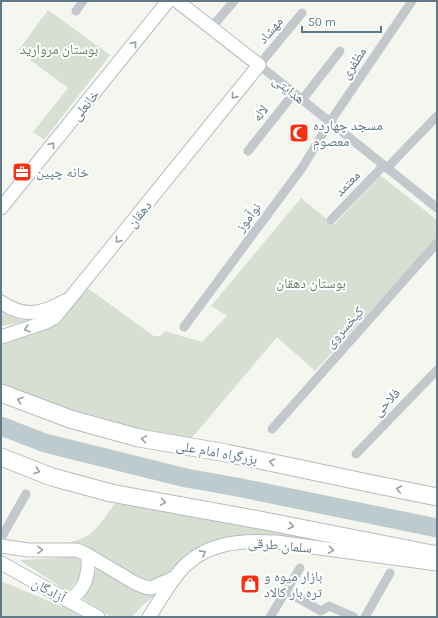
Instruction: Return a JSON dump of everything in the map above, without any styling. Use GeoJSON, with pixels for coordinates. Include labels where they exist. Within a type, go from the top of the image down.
{"type":"FeatureCollection","features":[{"type":"Feature","properties":{"kind":"highway","name":"بزرگراه امام علی"},"geometry":{"type":"LineString","coordinates":[[1,393],[70,419],[138,438],[240,455],[437,497]]}},
{"type":"Feature","properties":{"kind":"highway"},"geometry":{"type":"LineString","coordinates":[[1,457],[52,477],[111,493],[265,521],[437,556]]}},
{"type":"Feature","properties":{"kind":"main road","name":"خانعلی"},"geometry":{"type":"LineString","coordinates":[[1,208],[168,1]]}},
{"type":"Feature","properties":{"kind":"main road","name":"هدایتی"},"geometry":{"type":"LineString","coordinates":[[177,1],[259,65]]}},
{"type":"Feature","properties":{"kind":"main road","name":"دهقان"},"geometry":{"type":"LineString","coordinates":[[1,337],[46,322],[55,317],[259,65]]}},
{"type":"Feature","properties":{"kind":"main road"},"geometry":{"type":"LineString","coordinates":[[1,302],[19,312],[31,314],[57,306],[70,298]]}},
{"type":"Feature","properties":{"kind":"main road","name":"سلمان طرقی"},"geometry":{"type":"LineString","coordinates":[[1,546],[28,550],[77,550],[135,583],[151,588],[174,578],[199,554],[220,546],[243,542],[256,541],[282,543],[437,564]]}},
{"type":"Feature","properties":{"kind":"main road"},"geometry":{"type":"LineString","coordinates":[[66,600],[75,596],[81,590],[85,582],[89,569],[88,555]]}},
{"type":"Feature","properties":{"kind":"main road","name":"آزادگان"},"geometry":{"type":"LineString","coordinates":[[1,563],[98,617]]}},
{"type":"Feature","properties":{"kind":"main road"},"geometry":{"type":"LineString","coordinates":[[149,617],[174,578]]}},
{"type":"Feature","properties":{"kind":"street"},"geometry":{"type":"LineString","coordinates":[[76,11],[83,1]]}},
{"type":"Feature","properties":{"kind":"street"},"geometry":{"type":"LineString","coordinates":[[212,28],[234,1]]}},
{"type":"Feature","properties":{"kind":"street","name":"مظفری"},"geometry":{"type":"LineString","coordinates":[[330,122],[412,1]]}},
{"type":"Feature","properties":{"kind":"street","name":"مهشاد"},"geometry":{"type":"LineString","coordinates":[[259,65],[302,13]]}},
{"type":"Feature","properties":{"kind":"street"},"geometry":{"type":"LineString","coordinates":[[302,100],[340,51]]}},
{"type":"Feature","properties":{"kind":"street","name":"هدایتی"},"geometry":{"type":"LineString","coordinates":[[259,65],[437,208]]}},
{"type":"Feature","properties":{"kind":"street","name":"لاله"},"geometry":{"type":"LineString","coordinates":[[248,151],[294,93]]}},
{"type":"Feature","properties":{"kind":"street","name":"معتمد"},"geometry":{"type":"LineString","coordinates":[[331,220],[437,116]]}},
{"type":"Feature","properties":{"kind":"street","name":"نوآموز"},"geometry":{"type":"LineString","coordinates":[[184,327],[302,168],[330,122]]}},
{"type":"Feature","properties":{"kind":"street","name":"کیخسروی"},"geometry":{"type":"LineString","coordinates":[[272,429],[437,243]]}},
{"type":"Feature","properties":{"kind":"street","name":"فلاحی"},"geometry":{"type":"LineString","coordinates":[[356,454],[437,370]]}},
{"type":"Feature","properties":{"kind":"street"},"geometry":{"type":"LineString","coordinates":[[1,538],[26,494]]}},
{"type":"Feature","properties":{"kind":"street"},"geometry":{"type":"LineString","coordinates":[[270,617],[300,568]]}},
{"type":"Feature","properties":{"kind":"street"},"geometry":{"type":"LineString","coordinates":[[365,617],[390,574]]}},
{"type":"Feature","properties":{"kind":"street"},"geometry":{"type":"LineString","coordinates":[[286,591],[321,611],[329,606],[354,617]]}},
{"type":"Feature","properties":{"kind":"green space","name":"بوستان مروارید"},"geometry":{"type":"Polygon","coordinates":[[[48,10],[110,55],[44,140],[33,132],[68,88],[18,51],[48,10]]]}},
{"type":"Feature","properties":{"kind":"green space","name":"بوستان دهقان"},"geometry":{"type":"Polygon","coordinates":[[[380,175],[437,220],[437,238],[315,371],[277,337],[191,439],[121,426],[69,410],[1,385],[1,342],[47,329],[60,323],[86,287],[154,336],[160,336],[165,331],[202,342],[227,316],[211,306],[301,198],[334,225],[380,175]]]}},
{"type":"Feature","properties":{"kind":"green space"},"geometry":{"type":"Polygon","coordinates":[[[1,310],[23,319],[45,316],[37,320],[1,326],[1,310]]]}},
{"type":"Feature","properties":{"kind":"green space"},"geometry":{"type":"Polygon","coordinates":[[[116,502],[375,550],[226,538],[208,542],[174,567],[164,579],[148,584],[84,546],[75,544],[61,544],[72,542],[90,534],[101,523],[116,502]]]}},
{"type":"Feature","properties":{"kind":"green space"},"geometry":{"type":"Polygon","coordinates":[[[72,555],[80,557],[81,567],[75,584],[67,591],[19,560],[56,558],[72,555]]]}},
{"type":"Feature","properties":{"kind":"green space"},"geometry":{"type":"Polygon","coordinates":[[[97,566],[163,588],[132,617],[111,617],[83,599],[88,592],[97,566]]]}},
{"type":"Feature","properties":{"kind":"green space"},"geometry":{"type":"Polygon","coordinates":[[[1,581],[68,609],[82,617],[1,617],[1,581]]]}},
{"type":"Feature","properties":{"kind":"waterway"},"geometry":{"type":"LineString","coordinates":[[1,426],[45,443],[186,478],[437,528]]}},
{"type":"Feature","properties":{"kind":"place","name":"مسجد چهارده معصوم"},"geometry":{"type":"Point","coordinates":[299,133]}},
{"type":"Feature","properties":{"kind":"place","name":"خانه چپین"},"geometry":{"type":"Point","coordinates":[22,172]}},
{"type":"Feature","properties":{"kind":"place","name":"بازار میوه و تره بار کالاد"},"geometry":{"type":"Point","coordinates":[250,584]}}]}
